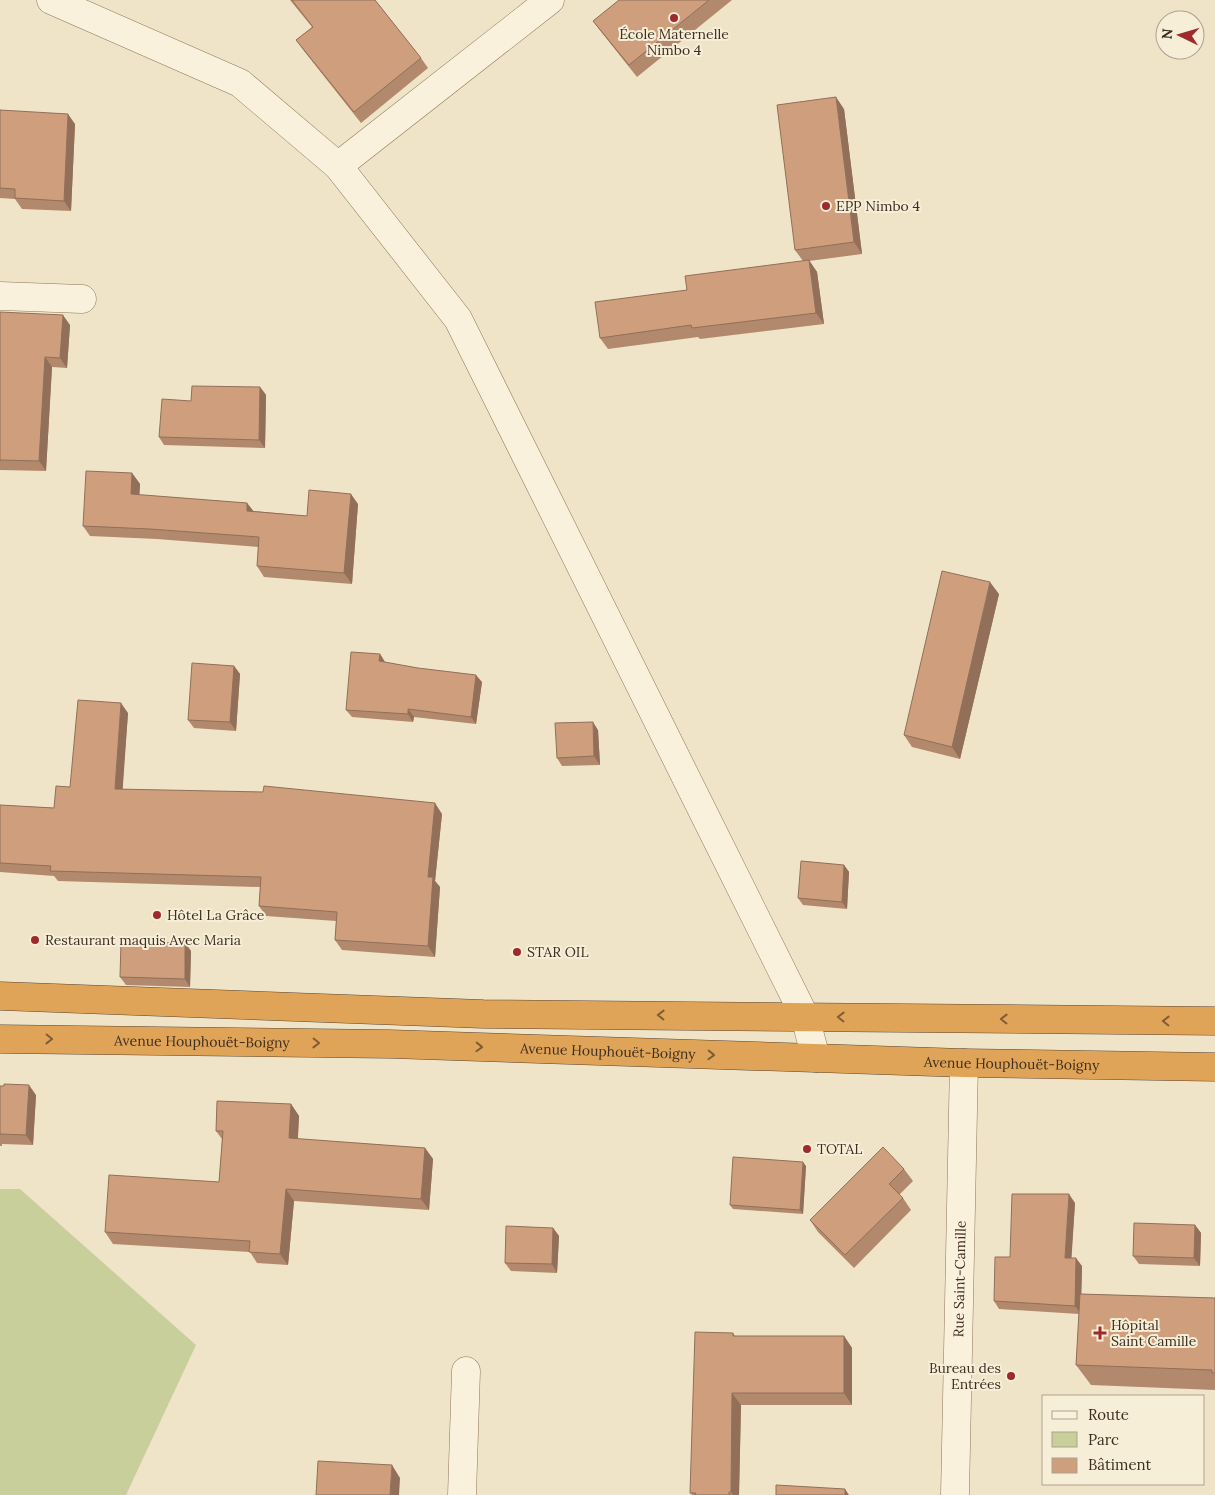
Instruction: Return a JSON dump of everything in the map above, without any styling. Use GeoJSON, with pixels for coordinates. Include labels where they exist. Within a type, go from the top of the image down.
{"type":"FeatureCollection","features":[{"type":"Feature","properties":{"kind":"highway"},"geometry":{"type":"LineString","coordinates":[[0,996],[483,1014],[1215,1021]]}},
{"type":"Feature","properties":{"kind":"highway","name":"Avenue Houphouët-Boigny"},"geometry":{"type":"LineString","coordinates":[[0,1039],[390,1044],[964,1063],[1215,1067]]}},
{"type":"Feature","properties":{"kind":"street"},"geometry":{"type":"LineString","coordinates":[[50,0],[240,83],[338,166],[458,319],[805,1017],[816,1058]]}},
{"type":"Feature","properties":{"kind":"street"},"geometry":{"type":"LineString","coordinates":[[338,166],[550,0]]}},
{"type":"Feature","properties":{"kind":"street"},"geometry":{"type":"LineString","coordinates":[[0,296],[82,299]]}},
{"type":"Feature","properties":{"kind":"street","name":"Rue Saint-Camille"},"geometry":{"type":"LineString","coordinates":[[955,1495],[964,1063]]}},
{"type":"Feature","properties":{"kind":"street"},"geometry":{"type":"LineString","coordinates":[[462,1495],[466,1371]]}},
{"type":"Feature","properties":{"kind":"green space"},"geometry":{"type":"Polygon","coordinates":[[[0,1189],[20,1189],[196,1345],[126,1495],[0,1495],[0,1189]]]}},
{"type":"Feature","properties":{"kind":"building"},"geometry":{"type":"Polygon","coordinates":[[[292,0],[375,0],[421,58],[354,112],[296,40],[313,27],[292,0]]]}},
{"type":"Feature","properties":{"kind":"building"},"geometry":{"type":"Polygon","coordinates":[[[619,0],[709,0],[629,65],[593,21],[619,0]]]}},
{"type":"Feature","properties":{"kind":"building"},"geometry":{"type":"Polygon","coordinates":[[[836,97],[854,242],[795,250],[777,105],[836,97]]]}},
{"type":"Feature","properties":{"kind":"building"},"geometry":{"type":"Polygon","coordinates":[[[0,110],[68,114],[64,201],[15,198],[15,189],[0,188],[0,110]]]}},
{"type":"Feature","properties":{"kind":"building"},"geometry":{"type":"Polygon","coordinates":[[[809,260],[816,313],[692,328],[691,325],[600,338],[595,302],[687,290],[685,276],[809,260]]]}},
{"type":"Feature","properties":{"kind":"building"},"geometry":{"type":"Polygon","coordinates":[[[0,312],[63,315],[60,358],[45,357],[39,461],[0,460],[0,312]]]}},
{"type":"Feature","properties":{"kind":"building"},"geometry":{"type":"Polygon","coordinates":[[[192,386],[260,387],[259,440],[159,437],[162,399],[191,401],[192,386]]]}},
{"type":"Feature","properties":{"kind":"building"},"geometry":{"type":"Polygon","coordinates":[[[86,471],[132,473],[131,494],[247,503],[247,511],[307,516],[309,490],[351,494],[344,573],[257,566],[259,537],[83,526],[86,471]]]}},
{"type":"Feature","properties":{"kind":"building"},"geometry":{"type":"Polygon","coordinates":[[[942,571],[990,582],[952,747],[904,735],[942,571]]]}},
{"type":"Feature","properties":{"kind":"building"},"geometry":{"type":"Polygon","coordinates":[[[351,652],[380,654],[379,661],[476,675],[471,717],[408,709],[408,714],[346,710],[351,652]]]}},
{"type":"Feature","properties":{"kind":"building"},"geometry":{"type":"Polygon","coordinates":[[[192,663],[234,666],[230,722],[188,720],[192,663]]]}},
{"type":"Feature","properties":{"kind":"building"},"geometry":{"type":"Polygon","coordinates":[[[78,700],[121,703],[115,789],[263,792],[264,786],[435,803],[428,877],[433,877],[428,946],[335,940],[337,912],[259,906],[261,877],[50,871],[51,866],[0,863],[0,805],[54,808],[56,786],[70,787],[78,700]]]}},
{"type":"Feature","properties":{"kind":"building"},"geometry":{"type":"Polygon","coordinates":[[[593,722],[594,756],[557,758],[555,723],[593,722]]]}},
{"type":"Feature","properties":{"kind":"building"},"geometry":{"type":"Polygon","coordinates":[[[801,861],[844,865],[842,902],[798,898],[801,861]]]}},
{"type":"Feature","properties":{"kind":"building"},"geometry":{"type":"Polygon","coordinates":[[[121,942],[185,943],[185,979],[120,977],[121,942]]]}},
{"type":"Feature","properties":{"kind":"building"},"geometry":{"type":"Polygon","coordinates":[[[4,1084],[29,1085],[26,1135],[0,1134],[0,1086],[4,1086],[4,1084]]]}},
{"type":"Feature","properties":{"kind":"building"},"geometry":{"type":"Polygon","coordinates":[[[217,1101],[291,1104],[289,1138],[425,1148],[421,1199],[286,1189],[280,1254],[249,1252],[250,1241],[105,1232],[109,1175],[219,1182],[223,1131],[216,1131],[217,1101]]]}},
{"type":"Feature","properties":{"kind":"building"},"geometry":{"type":"Polygon","coordinates":[[[883,1147],[904,1169],[889,1184],[903,1198],[845,1255],[810,1220],[883,1147]]]}},
{"type":"Feature","properties":{"kind":"building"},"geometry":{"type":"Polygon","coordinates":[[[733,1157],[803,1162],[800,1210],[730,1205],[733,1157]]]}},
{"type":"Feature","properties":{"kind":"building"},"geometry":{"type":"Polygon","coordinates":[[[1012,1194],[1069,1194],[1065,1258],[1076,1258],[1075,1306],[994,1301],[995,1257],[1010,1257],[1012,1194]]]}},
{"type":"Feature","properties":{"kind":"building"},"geometry":{"type":"Polygon","coordinates":[[[1134,1223],[1195,1225],[1194,1258],[1133,1256],[1134,1223]]]}},
{"type":"Feature","properties":{"kind":"building"},"geometry":{"type":"Polygon","coordinates":[[[506,1226],[553,1228],[552,1264],[505,1263],[506,1226]]]}},
{"type":"Feature","properties":{"kind":"building"},"geometry":{"type":"Polygon","coordinates":[[[1080,1294],[1215,1298],[1215,1373],[1212,1373],[1212,1370],[1076,1365],[1080,1294]]]}},
{"type":"Feature","properties":{"kind":"building"},"geometry":{"type":"Polygon","coordinates":[[[695,1332],[733,1333],[733,1336],[844,1336],[844,1393],[732,1393],[731,1492],[729,1492],[729,1495],[695,1495],[696,1493],[690,1493],[695,1332]]]}},
{"type":"Feature","properties":{"kind":"building"},"geometry":{"type":"Polygon","coordinates":[[[318,1461],[392,1465],[390,1495],[316,1495],[318,1461]]]}},
{"type":"Feature","properties":{"kind":"building"},"geometry":{"type":"Polygon","coordinates":[[[776,1485],[845,1489],[845,1495],[776,1495],[776,1485]]]}},
{"type":"Feature","properties":{"kind":"place","name":"École Maternelle Nimbo 4"},"geometry":{"type":"Point","coordinates":[674,18]}},
{"type":"Feature","properties":{"kind":"place","name":"EPP Nimbo 4"},"geometry":{"type":"Point","coordinates":[826,206]}},
{"type":"Feature","properties":{"kind":"place","name":"Hôtel La Grâce"},"geometry":{"type":"Point","coordinates":[157,915]}},
{"type":"Feature","properties":{"kind":"place","name":"Restaurant maquis Avec Maria"},"geometry":{"type":"Point","coordinates":[35,940]}},
{"type":"Feature","properties":{"kind":"place","name":"STAR OIL"},"geometry":{"type":"Point","coordinates":[517,952]}},
{"type":"Feature","properties":{"kind":"place","name":"TOTAL"},"geometry":{"type":"Point","coordinates":[807,1149]}},
{"type":"Feature","properties":{"kind":"place","name":"Hôpital Saint Camille"},"geometry":{"type":"Point","coordinates":[1100,1333]}},
{"type":"Feature","properties":{"kind":"place","name":"Bureau des Entrées"},"geometry":{"type":"Point","coordinates":[1011,1376]}}]}
